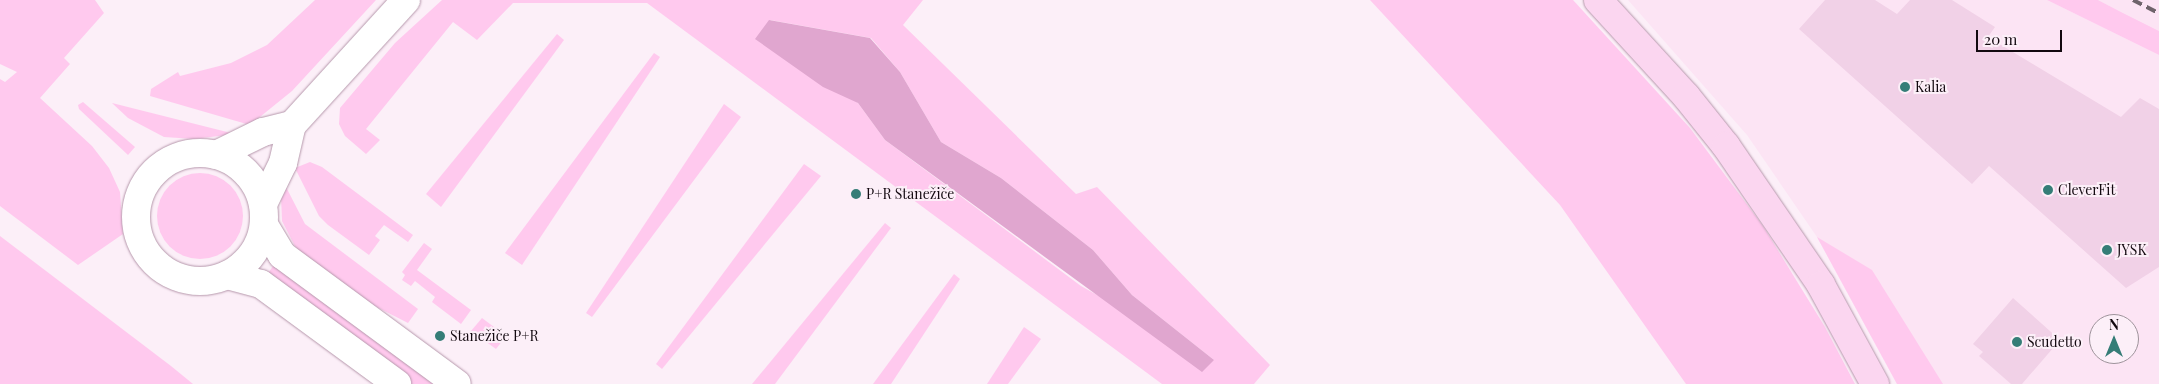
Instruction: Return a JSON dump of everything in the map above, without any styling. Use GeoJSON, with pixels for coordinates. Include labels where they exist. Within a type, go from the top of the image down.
{"type":"FeatureCollection","features":[{"type":"Feature","properties":{"kind":"main road"},"geometry":{"type":"LineString","coordinates":[[1598,0],[1686,96],[1726,146],[1821,286],[1876,384]]}},
{"type":"Feature","properties":{"kind":"street"},"geometry":{"type":"LineString","coordinates":[[227,275],[252,255],[283,163],[292,125],[406,0]]}},
{"type":"Feature","properties":{"kind":"street"},"geometry":{"type":"LineString","coordinates":[[216,154],[263,132],[292,125]]}},
{"type":"Feature","properties":{"kind":"street"},"geometry":{"type":"LineString","coordinates":[[396,384],[261,284],[227,275],[194,281],[161,268],[141,241],[136,224],[141,191],[159,168],[186,154],[216,154],[229,159],[251,178],[264,215],[282,255],[457,384]]}},
{"type":"Feature","properties":{"kind":"shaded area"},"geometry":{"type":"Polygon","coordinates":[[[0,0],[95,0],[104,13],[64,58],[70,64],[40,98],[92,146],[109,168],[120,192],[123,234],[78,265],[0,206],[0,79],[5,82],[17,72],[0,64],[0,0]]]}},
{"type":"Feature","properties":{"kind":"shaded area"},"geometry":{"type":"Polygon","coordinates":[[[315,0],[376,0],[292,91],[250,125],[150,96],[151,89],[178,72],[180,76],[231,63],[267,45],[315,0]]]}},
{"type":"Feature","properties":{"kind":"shaded area"},"geometry":{"type":"Polygon","coordinates":[[[442,0],[923,0],[903,25],[1076,194],[1097,187],[1270,365],[1254,384],[1162,384],[647,3],[513,3],[477,40],[453,22],[366,129],[380,140],[366,154],[345,136],[339,124],[340,108],[395,43],[442,0]],[[770,20],[858,103],[885,140],[1081,286],[1214,360],[1132,295],[1093,250],[1001,178],[941,142],[900,72],[871,38],[770,20]]]}},
{"type":"Feature","properties":{"kind":"shaded area"},"geometry":{"type":"Polygon","coordinates":[[[1370,0],[1573,0],[1690,128],[1763,226],[1825,327],[1855,384],[1686,384],[1560,205],[1370,0]]]}},
{"type":"Feature","properties":{"kind":"shaded area"},"geometry":{"type":"Polygon","coordinates":[[[1628,0],[2047,0],[2159,55],[2159,384],[1897,384],[1817,237],[1747,135],[1628,0]]]}},
{"type":"Feature","properties":{"kind":"shaded area"},"geometry":{"type":"Polygon","coordinates":[[[2047,0],[2098,0],[2159,31],[2159,55],[2047,0]]]}},
{"type":"Feature","properties":{"kind":"shaded area"},"geometry":{"type":"Polygon","coordinates":[[[2098,0],[2159,0],[2159,31],[2121,12],[2098,0]]]}},
{"type":"Feature","properties":{"kind":"shaded area"},"geometry":{"type":"Polygon","coordinates":[[[769,20],[870,38],[900,72],[941,142],[1001,178],[1093,250],[1132,295],[1214,360],[1202,372],[885,140],[858,103],[823,87],[755,39],[769,20]]]}},
{"type":"Feature","properties":{"kind":"shaded area"},"geometry":{"type":"Polygon","coordinates":[[[557,34],[564,40],[441,207],[426,194],[557,34]]]}},
{"type":"Feature","properties":{"kind":"shaded area"},"geometry":{"type":"Polygon","coordinates":[[[654,53],[660,57],[522,265],[505,253],[654,53]]]}},
{"type":"Feature","properties":{"kind":"shaded area"},"geometry":{"type":"Polygon","coordinates":[[[83,102],[135,147],[128,155],[79,109],[78,105],[83,102]]]}},
{"type":"Feature","properties":{"kind":"shaded area"},"geometry":{"type":"Polygon","coordinates":[[[112,103],[235,134],[194,139],[164,137],[128,118],[112,103]]]}},
{"type":"Feature","properties":{"kind":"shaded area"},"geometry":{"type":"Polygon","coordinates":[[[724,104],[741,117],[592,317],[586,313],[724,104]]]}},
{"type":"Feature","properties":{"kind":"shaded area"},"geometry":{"type":"Polygon","coordinates":[[[310,162],[322,167],[413,235],[408,242],[384,225],[375,236],[380,240],[369,255],[328,225],[319,216],[295,168],[310,162]]]}},
{"type":"Feature","properties":{"kind":"shaded area"},"geometry":{"type":"Polygon","coordinates":[[[804,164],[821,176],[662,369],[656,364],[804,164]]]}},
{"type":"Feature","properties":{"kind":"shaded area"},"geometry":{"type":"Polygon","coordinates":[[[200,173],[216,177],[230,186],[239,200],[243,216],[239,232],[230,246],[216,255],[200,259],[184,255],[170,246],[161,232],[157,216],[161,200],[170,186],[184,177],[200,173]]]}},
{"type":"Feature","properties":{"kind":"shaded area"},"geometry":{"type":"Polygon","coordinates":[[[285,185],[305,224],[418,309],[408,323],[357,297],[298,252],[282,221],[281,197],[285,185]]]}},
{"type":"Feature","properties":{"kind":"shaded area"},"geometry":{"type":"Polygon","coordinates":[[[885,223],[891,228],[775,384],[752,384],[885,223]]]}},
{"type":"Feature","properties":{"kind":"shaded area"},"geometry":{"type":"Polygon","coordinates":[[[0,236],[171,366],[193,384],[0,384],[0,236]]]}},
{"type":"Feature","properties":{"kind":"shaded area"},"geometry":{"type":"Polygon","coordinates":[[[1817,237],[1872,270],[1943,384],[1897,384],[1817,237]]]}},
{"type":"Feature","properties":{"kind":"shaded area"},"geometry":{"type":"Polygon","coordinates":[[[424,243],[432,249],[417,270],[471,310],[461,324],[432,302],[435,297],[415,281],[411,286],[402,280],[405,275],[402,272],[424,243]]]}},
{"type":"Feature","properties":{"kind":"shaded area"},"geometry":{"type":"Polygon","coordinates":[[[276,262],[441,384],[411,384],[266,276],[276,262]]]}},
{"type":"Feature","properties":{"kind":"shaded area"},"geometry":{"type":"Polygon","coordinates":[[[954,274],[960,279],[891,384],[873,384],[954,274]]]}},
{"type":"Feature","properties":{"kind":"shaded area"},"geometry":{"type":"Polygon","coordinates":[[[482,318],[506,336],[496,349],[471,331],[482,318]]]}},
{"type":"Feature","properties":{"kind":"shaded area"},"geometry":{"type":"Polygon","coordinates":[[[1024,327],[1041,339],[1008,384],[987,384],[1024,327]]]}},
{"type":"Feature","properties":{"kind":"building"},"geometry":{"type":"Polygon","coordinates":[[[1825,0],[1875,0],[1897,14],[1910,0],[1952,0],[1995,27],[1988,37],[2121,117],[2140,98],[2159,109],[2159,267],[2126,288],[1989,166],[1972,184],[1799,29],[1825,0]]]}},
{"type":"Feature","properties":{"kind":"building","name":"Scudetto"},"geometry":{"type":"Polygon","coordinates":[[[2013,298],[2060,340],[2022,384],[2011,384],[1979,356],[1983,352],[1973,344],[2013,298]]]}},
{"type":"Feature","properties":{"kind":"railway"},"geometry":{"type":"LineString","coordinates":[[2133,0],[2159,13]]}},
{"type":"Feature","properties":{"kind":"place","name":"Kalia"},"geometry":{"type":"Point","coordinates":[1905,87]}},
{"type":"Feature","properties":{"kind":"place","name":"CleverFit"},"geometry":{"type":"Point","coordinates":[2048,190]}},
{"type":"Feature","properties":{"kind":"place","name":"P+R Stanežiče"},"geometry":{"type":"Point","coordinates":[856,194]}},
{"type":"Feature","properties":{"kind":"place","name":"JYSK"},"geometry":{"type":"Point","coordinates":[2107,250]}},
{"type":"Feature","properties":{"kind":"place","name":"Stanežiče P+R"},"geometry":{"type":"Point","coordinates":[440,336]}},
{"type":"Feature","properties":{"kind":"place","name":"Scudetto"},"geometry":{"type":"Point","coordinates":[2017,342]}}]}
